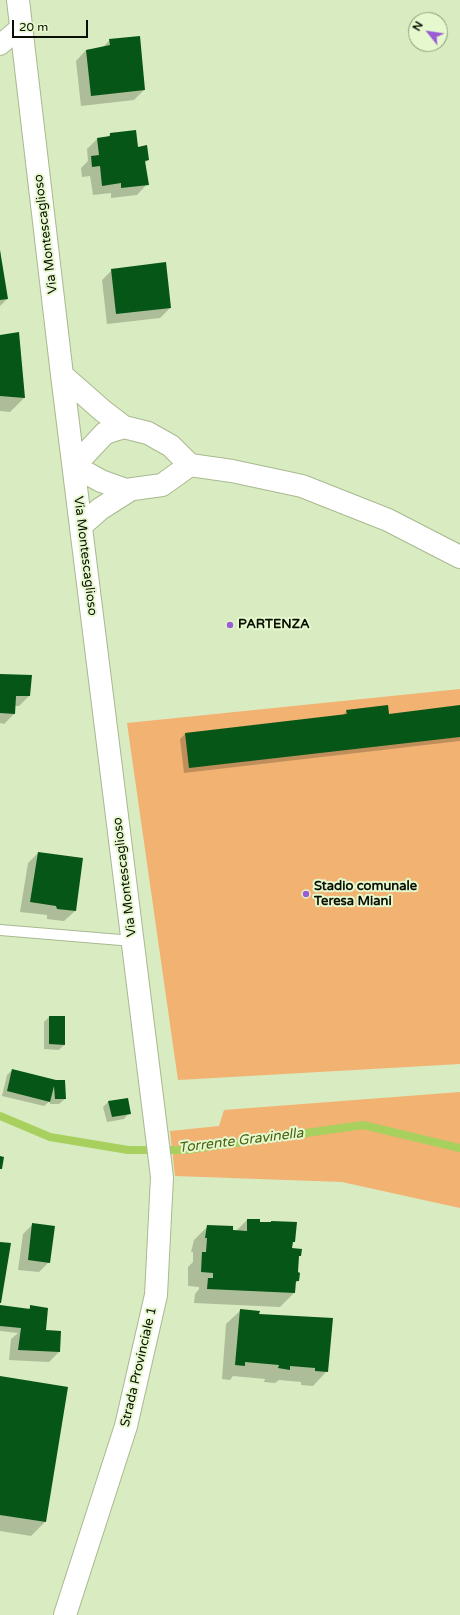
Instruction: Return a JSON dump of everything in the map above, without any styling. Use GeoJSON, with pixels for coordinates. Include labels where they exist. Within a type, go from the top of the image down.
{"type":"FeatureCollection","features":[{"type":"Feature","properties":{"kind":"street","name":"Via Montescaglioso"},"geometry":{"type":"LineString","coordinates":[[18,0],[62,375],[82,525],[154,1112]]}},
{"type":"Feature","properties":{"kind":"street"},"geometry":{"type":"LineString","coordinates":[[0,45],[21,27]]}},
{"type":"Feature","properties":{"kind":"street"},"geometry":{"type":"LineString","coordinates":[[62,375],[103,411],[124,427],[148,433],[171,446],[190,465],[232,471],[302,486],[388,520],[460,557]]}},
{"type":"Feature","properties":{"kind":"street"},"geometry":{"type":"LineString","coordinates":[[124,427],[106,433],[74,466],[101,481],[130,490],[162,486],[190,465]]}},
{"type":"Feature","properties":{"kind":"street"},"geometry":{"type":"LineString","coordinates":[[82,525],[100,509],[130,490]]}},
{"type":"Feature","properties":{"kind":"street","name":"Strada Provinciale 1"},"geometry":{"type":"LineString","coordinates":[[65,1615],[126,1426],[156,1295],[162,1176],[154,1112]]}},
{"type":"Feature","properties":{"kind":"lane"},"geometry":{"type":"LineString","coordinates":[[0,930],[133,941]]}},
{"type":"Feature","properties":{"kind":"shaded area","name":"Stadio comunale Teresa Miani"},"geometry":{"type":"Polygon","coordinates":[[[460,689],[460,1064],[178,1080],[127,723],[460,689]]]}},
{"type":"Feature","properties":{"kind":"shaded area"},"geometry":{"type":"Polygon","coordinates":[[[460,1092],[460,1208],[342,1182],[175,1176],[170,1131],[219,1126],[224,1110],[460,1092]]]}},
{"type":"Feature","properties":{"kind":"building"},"geometry":{"type":"Polygon","coordinates":[[[140,36],[145,90],[91,96],[86,50],[110,45],[109,39],[140,36]]]}},
{"type":"Feature","properties":{"kind":"building"},"geometry":{"type":"Polygon","coordinates":[[[136,130],[138,147],[147,145],[149,160],[145,161],[149,185],[121,188],[121,183],[102,186],[100,166],[92,167],[91,156],[99,155],[97,138],[110,136],[110,133],[136,130]]]}},
{"type":"Feature","properties":{"kind":"building"},"geometry":{"type":"Polygon","coordinates":[[[0,250],[8,299],[0,300],[0,250]]]}},
{"type":"Feature","properties":{"kind":"building"},"geometry":{"type":"Polygon","coordinates":[[[166,262],[171,308],[116,314],[111,269],[166,262]]]}},
{"type":"Feature","properties":{"kind":"building"},"geometry":{"type":"Polygon","coordinates":[[[19,332],[25,398],[0,396],[0,335],[19,332]]]}},
{"type":"Feature","properties":{"kind":"building"},"geometry":{"type":"Polygon","coordinates":[[[0,674],[32,675],[30,696],[16,696],[15,714],[0,713],[0,674]]]}},
{"type":"Feature","properties":{"kind":"building"},"geometry":{"type":"Polygon","coordinates":[[[388,705],[389,714],[460,705],[460,737],[189,768],[185,733],[347,714],[346,710],[388,705]]]}},
{"type":"Feature","properties":{"kind":"building"},"geometry":{"type":"Polygon","coordinates":[[[38,852],[83,858],[76,911],[57,909],[56,906],[30,902],[38,852]]]}},
{"type":"Feature","properties":{"kind":"building"},"geometry":{"type":"Polygon","coordinates":[[[49,1016],[65,1016],[65,1045],[49,1044],[49,1016]]]}},
{"type":"Feature","properties":{"kind":"building"},"geometry":{"type":"Polygon","coordinates":[[[12,1069],[56,1080],[65,1080],[66,1099],[55,1099],[54,1086],[50,1102],[7,1091],[12,1069]]]}},
{"type":"Feature","properties":{"kind":"building"},"geometry":{"type":"Polygon","coordinates":[[[128,1098],[131,1114],[112,1117],[108,1101],[128,1098]]]}},
{"type":"Feature","properties":{"kind":"building"},"geometry":{"type":"Polygon","coordinates":[[[0,1156],[4,1157],[2,1169],[0,1169],[0,1156]]]}},
{"type":"Feature","properties":{"kind":"building"},"geometry":{"type":"Polygon","coordinates":[[[247,1219],[260,1219],[260,1222],[297,1222],[295,1242],[293,1242],[292,1248],[302,1249],[301,1256],[299,1256],[299,1281],[296,1281],[295,1293],[207,1289],[208,1278],[213,1278],[213,1273],[201,1272],[202,1252],[206,1252],[207,1238],[205,1238],[207,1225],[233,1226],[233,1230],[247,1231],[247,1219]]]}},
{"type":"Feature","properties":{"kind":"building"},"geometry":{"type":"Polygon","coordinates":[[[32,1223],[55,1226],[50,1263],[28,1260],[32,1223]]]}},
{"type":"Feature","properties":{"kind":"building"},"geometry":{"type":"Polygon","coordinates":[[[0,1242],[11,1243],[1,1303],[0,1303],[0,1242]]]}},
{"type":"Feature","properties":{"kind":"building"},"geometry":{"type":"Polygon","coordinates":[[[0,1305],[30,1309],[30,1305],[48,1308],[46,1330],[61,1331],[60,1352],[18,1350],[21,1328],[0,1326],[0,1305]]]}},
{"type":"Feature","properties":{"kind":"building"},"geometry":{"type":"Polygon","coordinates":[[[240,1309],[260,1311],[259,1314],[333,1318],[328,1372],[315,1371],[315,1368],[290,1366],[290,1370],[278,1368],[279,1365],[245,1362],[245,1366],[235,1365],[240,1309]]]}},
{"type":"Feature","properties":{"kind":"building"},"geometry":{"type":"Polygon","coordinates":[[[0,1376],[68,1387],[46,1522],[0,1515],[0,1376]]]}},
{"type":"Feature","properties":{"kind":"waterway","name":"Torrente Gravinella"},"geometry":{"type":"LineString","coordinates":[[0,1116],[50,1137],[128,1150],[186,1150],[363,1125],[460,1148]]}},
{"type":"Feature","properties":{"kind":"place","name":"PARTENZA"},"geometry":{"type":"Point","coordinates":[230,625]}},
{"type":"Feature","properties":{"kind":"place","name":"Stadio comunale Teresa Miani"},"geometry":{"type":"Point","coordinates":[306,894]}}]}
